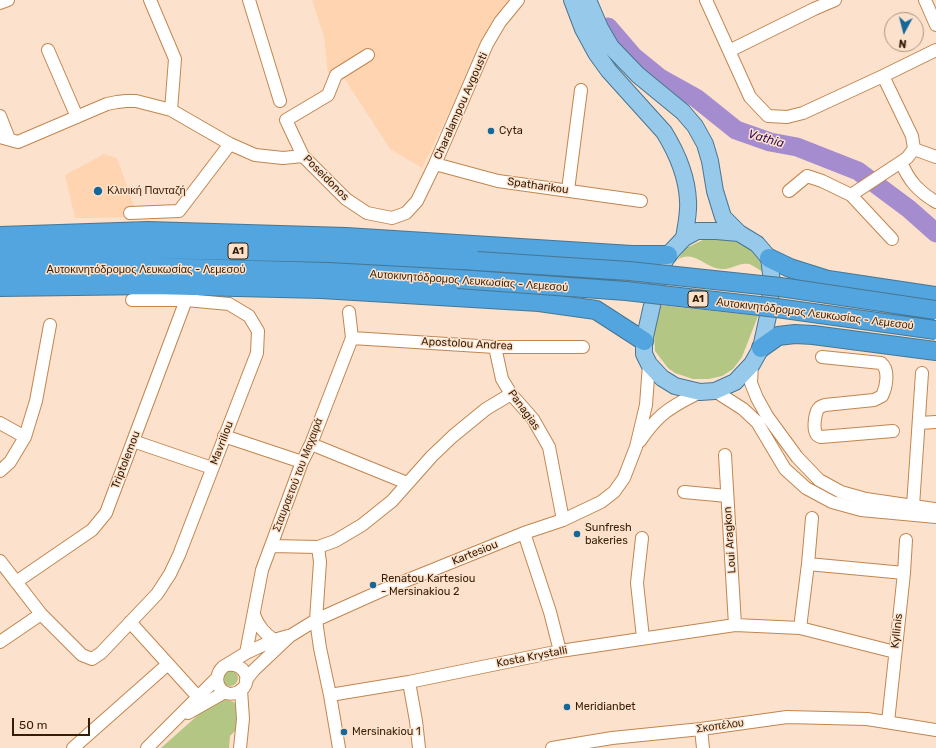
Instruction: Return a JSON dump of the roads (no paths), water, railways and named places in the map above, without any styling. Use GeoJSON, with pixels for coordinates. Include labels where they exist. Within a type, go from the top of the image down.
{"type":"FeatureCollection","features":[{"type":"Feature","properties":{"kind":"highway"},"geometry":{"type":"LineString","coordinates":[[0,236],[148,231],[346,237],[632,255],[668,255]]}},
{"type":"Feature","properties":{"kind":"highway","name":"Αυτοκινητόδρομος Λευκωσίας - Λεμεσού"},"geometry":{"type":"LineString","coordinates":[[0,253],[165,250],[330,253],[477,261],[629,271],[780,287],[936,310]]}},
{"type":"Feature","properties":{"kind":"highway"},"geometry":{"type":"LineString","coordinates":[[769,258],[790,268],[828,280],[936,296]]}},
{"type":"Feature","properties":{"kind":"highway","name":"Αυτοκινητόδρομος Λευκωσίας - Λεμεσού"},"geometry":{"type":"LineString","coordinates":[[0,270],[157,268],[328,272],[458,279],[634,292],[777,308],[936,330]]}},
{"type":"Feature","properties":{"kind":"highway"},"geometry":{"type":"LineString","coordinates":[[0,287],[152,285],[321,289],[539,302],[596,310],[644,341]]}},
{"type":"Feature","properties":{"kind":"highway"},"geometry":{"type":"LineString","coordinates":[[760,348],[778,336],[795,334],[936,351]]}},
{"type":"Feature","properties":{"kind":"main road"},"geometry":{"type":"LineString","coordinates":[[572,0],[583,29],[596,53],[609,71],[664,132],[671,143],[681,165],[686,182],[688,201],[684,238]]}},
{"type":"Feature","properties":{"kind":"main road"},"geometry":{"type":"LineString","coordinates":[[588,0],[600,28],[611,46],[638,75],[683,112],[695,126],[705,144],[710,161],[715,191],[723,217],[739,233],[757,244],[769,258],[772,282],[768,316],[760,348],[752,364],[735,382],[708,392],[675,386],[662,378],[649,364],[644,354],[644,341],[660,270],[668,255],[684,238],[697,231],[739,233]]}},
{"type":"Feature","properties":{"kind":"street"},"geometry":{"type":"LineString","coordinates":[[0,3],[8,0]]}},
{"type":"Feature","properties":{"kind":"street"},"geometry":{"type":"LineString","coordinates":[[150,0],[175,59],[171,110]]}},
{"type":"Feature","properties":{"kind":"street"},"geometry":{"type":"LineString","coordinates":[[249,0],[280,101]]}},
{"type":"Feature","properties":{"kind":"street","name":"Charalampou Avgousti"},"geometry":{"type":"LineString","coordinates":[[406,213],[416,201],[435,164],[487,44],[500,22],[518,0]]}},
{"type":"Feature","properties":{"kind":"street"},"geometry":{"type":"LineString","coordinates":[[706,0],[750,97],[768,116],[787,117],[803,113],[936,50]]}},
{"type":"Feature","properties":{"kind":"street"},"geometry":{"type":"LineString","coordinates":[[729,51],[812,5],[835,0]]}},
{"type":"Feature","properties":{"kind":"street"},"geometry":{"type":"LineString","coordinates":[[925,0],[936,25]]}},
{"type":"Feature","properties":{"kind":"street"},"geometry":{"type":"LineString","coordinates":[[48,50],[77,117]]}},
{"type":"Feature","properties":{"kind":"street","name":"Poseidonos"},"geometry":{"type":"LineString","coordinates":[[368,55],[336,75],[328,95],[286,120],[303,156],[346,199],[367,213],[392,218],[406,213]]}},
{"type":"Feature","properties":{"kind":"street"},"geometry":{"type":"LineString","coordinates":[[851,195],[907,158],[914,149],[912,136],[883,76]]}},
{"type":"Feature","properties":{"kind":"street"},"geometry":{"type":"LineString","coordinates":[[568,190],[581,90]]}},
{"type":"Feature","properties":{"kind":"street"},"geometry":{"type":"LineString","coordinates":[[0,116],[9,139],[77,117],[107,104],[136,101],[171,110],[230,144],[255,155],[283,158],[303,156]]}},
{"type":"Feature","properties":{"kind":"street"},"geometry":{"type":"LineString","coordinates":[[130,213],[179,211],[230,144]]}},
{"type":"Feature","properties":{"kind":"street"},"geometry":{"type":"LineString","coordinates":[[914,149],[936,157]]}},
{"type":"Feature","properties":{"kind":"street"},"geometry":{"type":"LineString","coordinates":[[901,162],[904,171],[915,186],[936,202]]}},
{"type":"Feature","properties":{"kind":"street","name":"Spatharikou"},"geometry":{"type":"LineString","coordinates":[[435,164],[498,181],[641,201]]}},
{"type":"Feature","properties":{"kind":"street"},"geometry":{"type":"LineString","coordinates":[[789,191],[807,176],[822,181],[851,195],[892,239]]}},
{"type":"Feature","properties":{"kind":"street","name":"Mavriliou"},"geometry":{"type":"LineString","coordinates":[[41,614],[82,655],[92,658],[102,653],[157,594],[170,574],[179,555],[257,353],[258,331],[249,316],[229,304],[186,300],[132,300]]}},
{"type":"Feature","properties":{"kind":"street","name":"Triptolemou"},"geometry":{"type":"LineString","coordinates":[[16,582],[92,530],[106,512],[186,300]]}},
{"type":"Feature","properties":{"kind":"street"},"geometry":{"type":"LineString","coordinates":[[348,312],[352,338]]}},
{"type":"Feature","properties":{"kind":"street"},"geometry":{"type":"LineString","coordinates":[[0,471],[10,462],[25,437],[36,401],[50,325]]}},
{"type":"Feature","properties":{"kind":"street","name":"Apostolou Andrea"},"geometry":{"type":"LineString","coordinates":[[352,338],[495,346],[583,346]]}},
{"type":"Feature","properties":{"kind":"street","name":"Σταυραετού του Μαχαιρά"},"geometry":{"type":"LineString","coordinates":[[246,653],[262,570],[302,462],[311,444],[352,338]]}},
{"type":"Feature","properties":{"kind":"street","name":"Panagias"},"geometry":{"type":"LineString","coordinates":[[495,346],[502,380],[511,394],[533,419],[549,447],[562,520]]}},
{"type":"Feature","properties":{"kind":"street"},"geometry":{"type":"LineString","coordinates":[[822,357],[882,363],[884,365],[886,376],[884,392],[882,396],[874,400],[825,405],[819,407],[816,412],[814,431],[816,435],[821,437],[893,431]]}},
{"type":"Feature","properties":{"kind":"street","name":"Kartesiou"},"geometry":{"type":"LineString","coordinates":[[244,685],[254,670],[290,636],[316,620],[384,590],[524,533],[562,520],[601,502],[614,492],[624,478],[636,447],[646,405],[649,364]]}},
{"type":"Feature","properties":{"kind":"street"},"geometry":{"type":"LineString","coordinates":[[752,364],[751,383],[767,416],[797,457],[819,480],[841,492],[866,499],[936,510]]}},
{"type":"Feature","properties":{"kind":"street"},"geometry":{"type":"LineString","coordinates":[[913,506],[922,373]]}},
{"type":"Feature","properties":{"kind":"street"},"geometry":{"type":"LineString","coordinates":[[708,392],[743,409],[757,422],[785,469],[806,488],[832,502],[861,510],[936,517]]}},
{"type":"Feature","properties":{"kind":"street","name":"Kartesiou"},"geometry":{"type":"LineString","coordinates":[[636,447],[646,432],[662,415],[674,406],[708,392]]}},
{"type":"Feature","properties":{"kind":"street"},"geometry":{"type":"LineString","coordinates":[[271,546],[318,547],[335,541],[362,524],[392,501],[452,436],[486,409],[511,394]]}},
{"type":"Feature","properties":{"kind":"street"},"geometry":{"type":"LineString","coordinates":[[919,423],[936,422]]}},
{"type":"Feature","properties":{"kind":"street"},"geometry":{"type":"LineString","coordinates":[[0,423],[25,437]]}},
{"type":"Feature","properties":{"kind":"street"},"geometry":{"type":"LineString","coordinates":[[224,436],[302,462]]}},
{"type":"Feature","properties":{"kind":"street"},"geometry":{"type":"LineString","coordinates":[[133,441],[212,468]]}},
{"type":"Feature","properties":{"kind":"street"},"geometry":{"type":"LineString","coordinates":[[311,444],[407,484]]}},
{"type":"Feature","properties":{"kind":"street","name":"Loui Aragkon"},"geometry":{"type":"LineString","coordinates":[[725,455],[735,625]]}},
{"type":"Feature","properties":{"kind":"street"},"geometry":{"type":"LineString","coordinates":[[684,492],[727,496]]}},
{"type":"Feature","properties":{"kind":"street"},"geometry":{"type":"LineString","coordinates":[[800,628],[812,518]]}},
{"type":"Feature","properties":{"kind":"street"},"geometry":{"type":"LineString","coordinates":[[524,533],[550,612],[560,651]]}},
{"type":"Feature","properties":{"kind":"street"},"geometry":{"type":"LineString","coordinates":[[642,538],[637,583],[643,638]]}},
{"type":"Feature","properties":{"kind":"street","name":"Kyllinis"},"geometry":{"type":"LineString","coordinates":[[888,722],[904,573],[906,540]]}},
{"type":"Feature","properties":{"kind":"street"},"geometry":{"type":"LineString","coordinates":[[318,547],[320,562],[316,620],[320,648],[340,748]]}},
{"type":"Feature","properties":{"kind":"street"},"geometry":{"type":"LineString","coordinates":[[0,561],[41,614],[0,642]]}},
{"type":"Feature","properties":{"kind":"street"},"geometry":{"type":"LineString","coordinates":[[808,564],[904,573]]}},
{"type":"Feature","properties":{"kind":"street"},"geometry":{"type":"LineString","coordinates":[[254,615],[258,625],[274,640]]}},
{"type":"Feature","properties":{"kind":"street"},"geometry":{"type":"LineString","coordinates":[[130,622],[198,697]]}},
{"type":"Feature","properties":{"kind":"street","name":"Kosta Krystalli"},"geometry":{"type":"LineString","coordinates":[[330,695],[409,682],[560,651],[735,625],[800,628],[895,652]]}},
{"type":"Feature","properties":{"kind":"street","name":"Kartesiou"},"geometry":{"type":"LineString","coordinates":[[227,665],[246,653],[274,640],[290,636]]}},
{"type":"Feature","properties":{"kind":"street"},"geometry":{"type":"LineString","coordinates":[[73,748],[168,664]]}},
{"type":"Feature","properties":{"kind":"street"},"geometry":{"type":"LineString","coordinates":[[147,748],[217,678],[220,670],[231,664],[240,667],[246,675],[240,748]]}},
{"type":"Feature","properties":{"kind":"street"},"geometry":{"type":"LineString","coordinates":[[217,678],[218,686],[225,692],[237,692],[244,685]]}},
{"type":"Feature","properties":{"kind":"street"},"geometry":{"type":"LineString","coordinates":[[409,682],[419,748]]}},
{"type":"Feature","properties":{"kind":"street"},"geometry":{"type":"LineString","coordinates":[[171,723],[225,692]]}},
{"type":"Feature","properties":{"kind":"street","name":"Σκοπέλου"},"geometry":{"type":"LineString","coordinates":[[552,748],[613,743],[787,717],[867,719],[936,730]]}},
{"type":"Feature","properties":{"kind":"street"},"geometry":{"type":"LineString","coordinates":[[701,729],[703,748]]}},
{"type":"Feature","properties":{"kind":"waterway","name":"Vathia"},"geometry":{"type":"LineString","coordinates":[[608,27],[633,56],[660,78],[696,98],[736,130],[770,142],[797,147],[858,171],[909,209],[936,233]]}},
{"type":"Feature","properties":{"kind":"place","name":"Cyta"},"geometry":{"type":"Point","coordinates":[491,131]}},
{"type":"Feature","properties":{"kind":"place","name":"Κλινική Πανταζή"},"geometry":{"type":"Point","coordinates":[98,191]}},
{"type":"Feature","properties":{"kind":"place","name":"Sunfresh bakeries"},"geometry":{"type":"Point","coordinates":[577,534]}},
{"type":"Feature","properties":{"kind":"place","name":"Renatou Kartesiou - Mersinakiou 2"},"geometry":{"type":"Point","coordinates":[373,585]}},
{"type":"Feature","properties":{"kind":"place","name":"Meridianbet"},"geometry":{"type":"Point","coordinates":[567,707]}},
{"type":"Feature","properties":{"kind":"place","name":"Mersinakiou 1"},"geometry":{"type":"Point","coordinates":[344,732]}}]}
